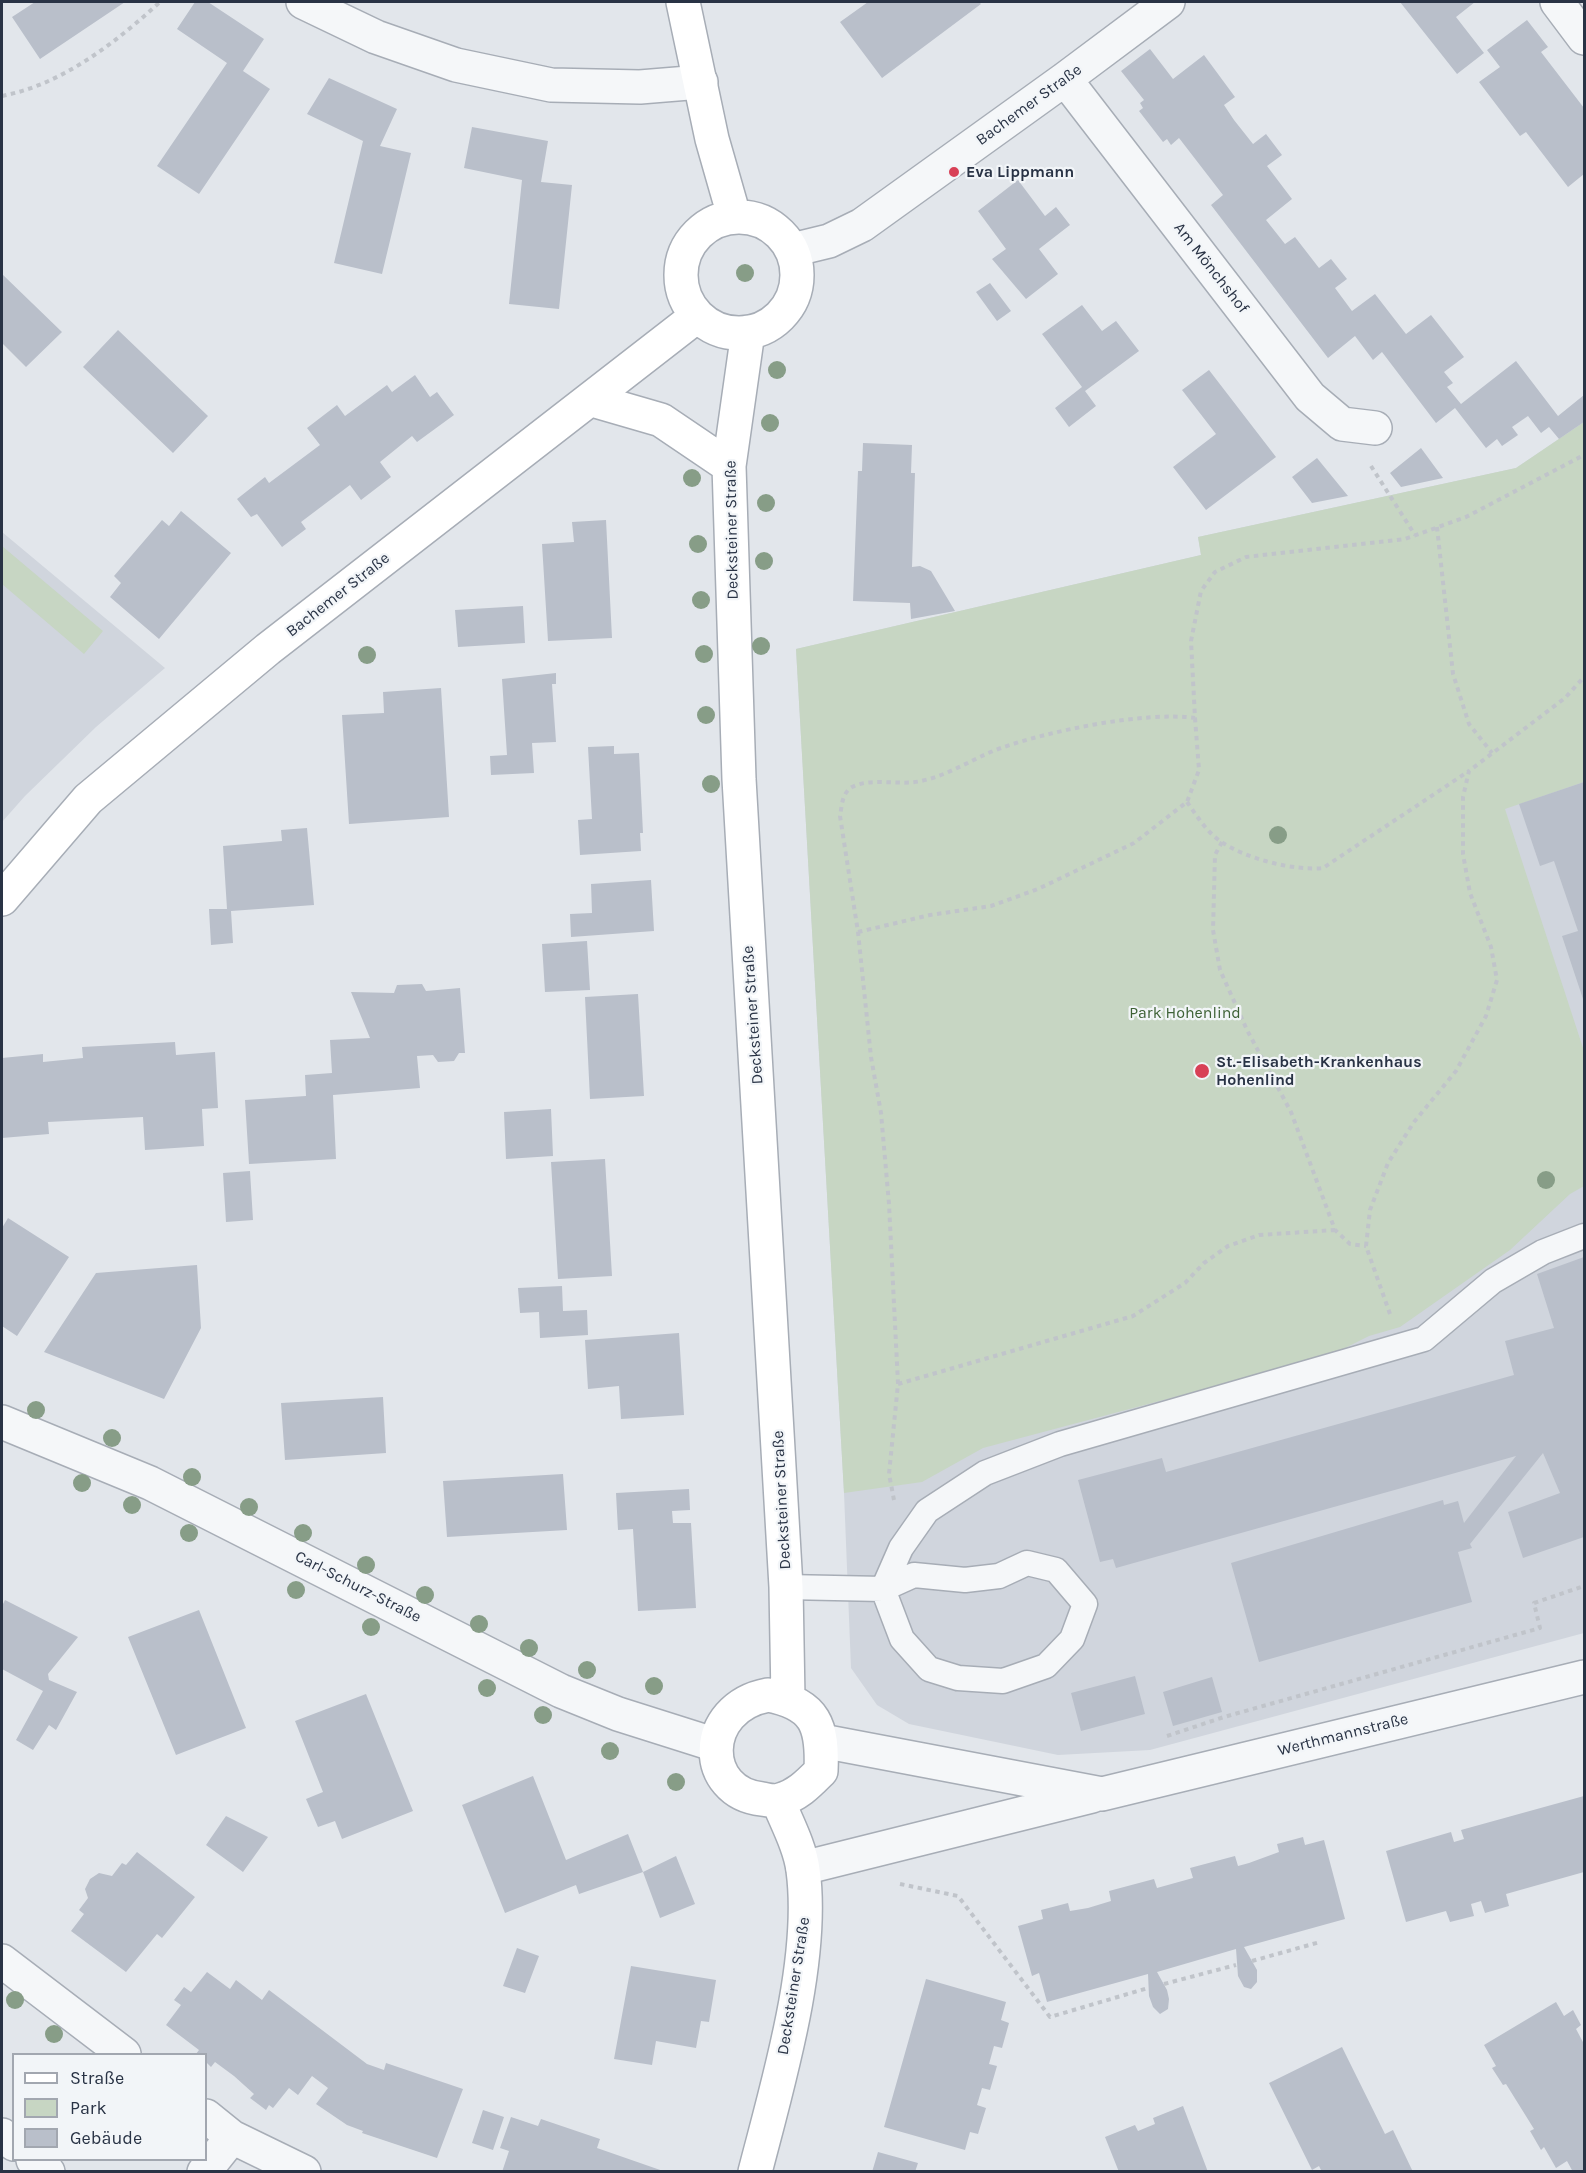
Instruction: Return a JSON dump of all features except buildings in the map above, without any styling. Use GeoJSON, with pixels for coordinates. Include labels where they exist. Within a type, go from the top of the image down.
{"type":"FeatureCollection","features":[{"type":"Feature","properties":{"kind":"street"},"geometry":{"type":"LineString","coordinates":[[303,2],[376,37],[456,65],[551,85],[640,87],[701,82]]}},
{"type":"Feature","properties":{"kind":"street"},"geometry":{"type":"LineString","coordinates":[[683,2],[712,139],[734,216]]}},
{"type":"Feature","properties":{"kind":"street","name":"Bachemer Straße"},"geometry":{"type":"LineString","coordinates":[[792,250],[829,241],[861,225],[1168,2]]}},
{"type":"Feature","properties":{"kind":"street"},"geometry":{"type":"LineString","coordinates":[[1557,2],[1584,38]]}},
{"type":"Feature","properties":{"kind":"street","name":"Am Mönchshof"},"geometry":{"type":"LineString","coordinates":[[1065,79],[1310,397],[1342,424],[1376,428]]}},
{"type":"Feature","properties":{"kind":"street"},"geometry":{"type":"LineString","coordinates":[[734,216],[763,221],[780,233],[792,250],[797,270],[796,288],[788,306],[775,320],[748,332],[719,330],[697,316],[684,294],[681,282],[682,258],[696,234],[712,222],[734,216]]}},
{"type":"Feature","properties":{"kind":"street","name":"Bachemer Straße"},"geometry":{"type":"LineString","coordinates":[[2,899],[88,799],[268,649],[592,400],[697,316]]}},
{"type":"Feature","properties":{"kind":"street","name":"Decksteiner Straße"},"geometry":{"type":"LineString","coordinates":[[748,332],[729,466],[738,779],[786,1587],[788,1699]]}},
{"type":"Feature","properties":{"kind":"street"},"geometry":{"type":"LineString","coordinates":[[592,400],[661,420],[729,466]]}},
{"type":"Feature","properties":{"kind":"street","name":"Carl-Schurz-Straße"},"geometry":{"type":"LineString","coordinates":[[2,1422],[150,1483],[561,1691],[618,1714],[716,1745]]}},
{"type":"Feature","properties":{"kind":"street","name":"Werthmannstraße"},"geometry":{"type":"LineString","coordinates":[[803,1868],[1584,1677]]}},
{"type":"Feature","properties":{"kind":"street"},"geometry":{"type":"LineString","coordinates":[[768,1695],[788,1699],[803,1708],[818,1728],[822,1741],[821,1771],[801,1791],[778,1801],[752,1798],[735,1790],[726,1780],[718,1764],[716,1745],[721,1725],[732,1710],[750,1698],[768,1695]]}},
{"type":"Feature","properties":{"kind":"street","name":"Werthmannstraße"},"geometry":{"type":"LineString","coordinates":[[822,1741],[1102,1794]]}},
{"type":"Feature","properties":{"kind":"street","name":"Decksteiner Straße"},"geometry":{"type":"LineString","coordinates":[[755,2172],[779,2079],[798,1982],[806,1919],[803,1868],[778,1801]]}},
{"type":"Feature","properties":{"kind":"street"},"geometry":{"type":"LineString","coordinates":[[2,1961],[121,2053]]}},
{"type":"Feature","properties":{"kind":"street"},"geometry":{"type":"LineString","coordinates":[[207,2117],[232,2137],[304,2172]]}},
{"type":"Feature","properties":{"kind":"street"},"geometry":{"type":"LineString","coordinates":[[204,2172],[232,2137]]}},
{"type":"Feature","properties":{"kind":"street"},"geometry":{"type":"LineString","coordinates":[[34,2161],[48,2172]]}},
{"type":"Feature","properties":{"kind":"lane"},"geometry":{"type":"LineString","coordinates":[[786,1587],[883,1589],[914,1575],[965,1580],[999,1576],[1028,1563],[1056,1570],[1085,1604],[1072,1639],[1046,1666],[1004,1681],[969,1679],[929,1669],[902,1639],[883,1589],[901,1548],[927,1511],[985,1473],[1060,1444],[1424,1339],[1492,1281],[1543,1252],[1584,1236]]}},
{"type":"Feature","properties":{"kind":"path"},"geometry":{"type":"LineString","coordinates":[[2,96],[15,94],[67,73],[121,38],[160,2]]}},
{"type":"Feature","properties":{"kind":"path"},"geometry":{"type":"LineString","coordinates":[[858,932],[930,915],[991,906],[1038,890],[1134,843],[1187,802],[1198,770],[1191,641],[1201,591],[1215,572],[1246,557],[1405,539],[1466,517],[1584,455]]}},
{"type":"Feature","properties":{"kind":"path"},"geometry":{"type":"LineString","coordinates":[[1393,498],[1415,535]]}},
{"type":"Feature","properties":{"kind":"path"},"geometry":{"type":"LineString","coordinates":[[1437,527],[1453,674],[1469,724],[1492,753]]}},
{"type":"Feature","properties":{"kind":"path"},"geometry":{"type":"LineString","coordinates":[[1187,802],[1206,829],[1222,842],[1260,859],[1304,870],[1323,868],[1469,771],[1564,698],[1584,677]]}},
{"type":"Feature","properties":{"kind":"path"},"geometry":{"type":"LineString","coordinates":[[914,1530],[895,1506],[889,1474],[898,1384],[896,1300],[883,1136],[871,1057],[858,932],[840,816],[843,798],[851,787],[866,784],[918,782],[949,773],[999,748],[1048,734],[1151,717],[1195,718]]}},
{"type":"Feature","properties":{"kind":"path"},"geometry":{"type":"LineString","coordinates":[[1402,1346],[1365,1246],[1370,1210],[1388,1163],[1414,1122],[1456,1071],[1486,1016],[1497,980],[1491,947],[1470,893],[1463,854],[1463,797],[1469,771]]}},
{"type":"Feature","properties":{"kind":"path"},"geometry":{"type":"LineString","coordinates":[[1222,842],[1215,855],[1213,930],[1220,970],[1247,1030],[1291,1112],[1335,1230],[1350,1244],[1365,1246]]}},
{"type":"Feature","properties":{"kind":"path"},"geometry":{"type":"LineString","coordinates":[[898,1384],[933,1372],[1004,1356],[1133,1316],[1185,1283],[1204,1263],[1228,1246],[1259,1235],[1335,1230]]}},
{"type":"Feature","properties":{"kind":"path"},"geometry":{"type":"LineString","coordinates":[[1163,1737],[1235,1714],[1540,1628],[1534,1603],[1584,1587]]}},
{"type":"Feature","properties":{"kind":"path"},"geometry":{"type":"LineString","coordinates":[[873,1851],[879,1880],[958,1896],[1050,2017],[1148,1988]]}},
{"type":"Feature","properties":{"kind":"path"},"geometry":{"type":"LineString","coordinates":[[1252,1961],[1320,1942]]}},
{"type":"Feature","properties":{"kind":"path"},"geometry":{"type":"LineString","coordinates":[[1164,1984],[1236,1965]]}},
{"type":"Feature","properties":{"kind":"shaded area","name":"Park Hohenlind"},"geometry":{"type":"Polygon","coordinates":[[[1584,422],[1584,1633],[1150,1750],[1058,1755],[909,1724],[877,1705],[851,1668],[844,1493],[796,649],[1201,555],[1198,537],[1516,468],[1584,422]]]}},
{"type":"Feature","properties":{"kind":"shaded area"},"geometry":{"type":"Polygon","coordinates":[[[2,532],[165,668],[96,727],[25,796],[2,822],[2,532]]]}},
{"type":"Feature","properties":{"kind":"green space","name":"Park Hohenlind"},"geometry":{"type":"Polygon","coordinates":[[[1584,422],[1584,782],[1505,809],[1584,1051],[1584,1186],[1570,1194],[1510,1250],[1400,1327],[1369,1336],[1329,1356],[983,1448],[922,1482],[844,1493],[796,649],[1201,555],[1198,537],[1516,468],[1584,422]]]}},
{"type":"Feature","properties":{"kind":"green space"},"geometry":{"type":"Polygon","coordinates":[[[2,546],[103,631],[84,654],[2,584],[2,546]]]}},
{"type":"Feature","properties":{"kind":"place","name":"Eva Lippmann"},"geometry":{"type":"Point","coordinates":[954,172]}},
{"type":"Feature","properties":{"kind":"place","name":"St.-Elisabeth-Krankenhaus Hohenlind"},"geometry":{"type":"Point","coordinates":[1202,1071]}}]}
